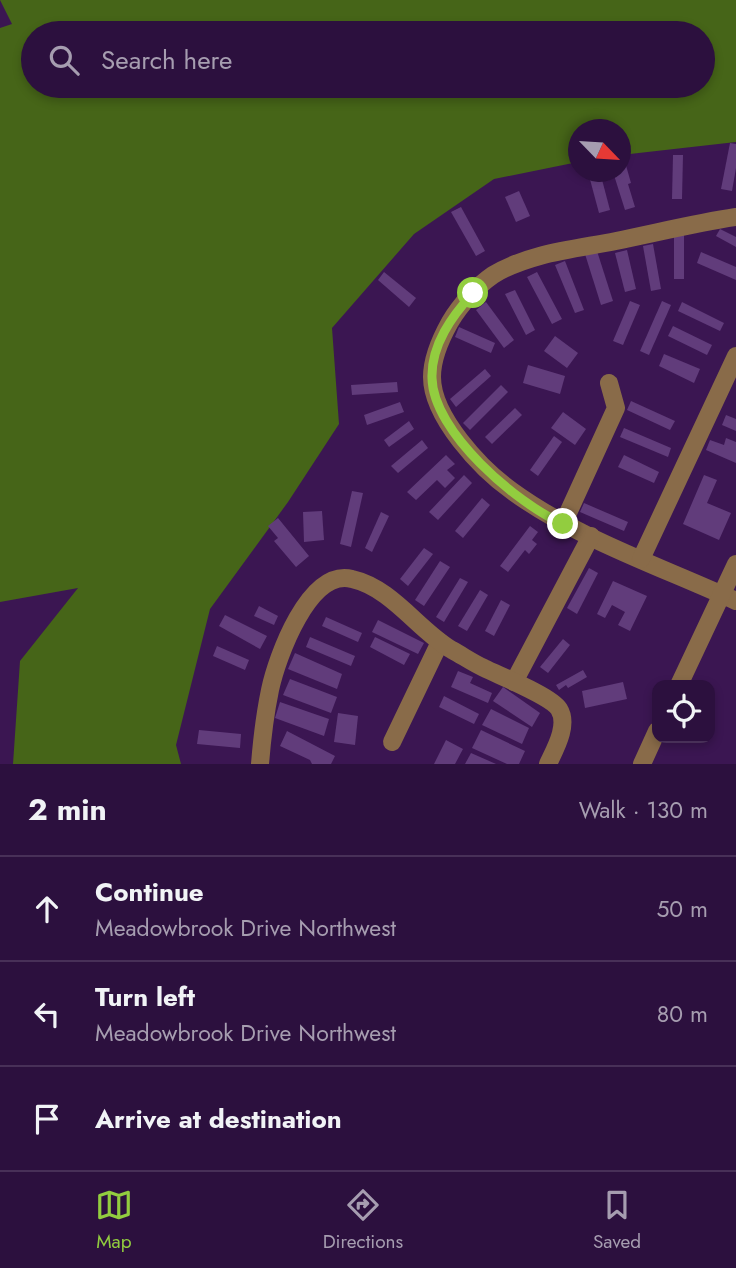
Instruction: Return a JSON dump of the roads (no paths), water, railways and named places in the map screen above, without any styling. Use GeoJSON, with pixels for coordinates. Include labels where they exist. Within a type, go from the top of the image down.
{"type":"FeatureCollection","features":[{"type":"Feature","properties":{"kind":"street"},"geometry":{"type":"LineString","coordinates":[[729,597],[563,524],[511,491],[488,473],[458,437],[444,416],[433,390],[432,375],[443,335],[456,312],[492,276],[544,256],[736,218]]}},
{"type":"Feature","properties":{"kind":"street"},"geometry":{"type":"LineString","coordinates":[[641,559],[736,356]]}},
{"type":"Feature","properties":{"kind":"street"},"geometry":{"type":"LineString","coordinates":[[563,524],[616,408],[609,383]]}},
{"type":"Feature","properties":{"kind":"street"},"geometry":{"type":"LineString","coordinates":[[514,682],[591,536]]}},
{"type":"Feature","properties":{"kind":"street"},"geometry":{"type":"LineString","coordinates":[[682,680],[729,597],[736,564]]}},
{"type":"Feature","properties":{"kind":"street"},"geometry":{"type":"LineString","coordinates":[[260,764],[270,687],[295,623],[320,587],[333,579],[343,578],[360,582],[393,601],[440,642],[557,705],[562,714],[561,731],[548,764]]}},
{"type":"Feature","properties":{"kind":"street"},"geometry":{"type":"LineString","coordinates":[[392,742],[440,642]]}},
{"type":"Feature","properties":{"kind":"street"},"geometry":{"type":"LineString","coordinates":[[642,764],[652,742]]}}]}
